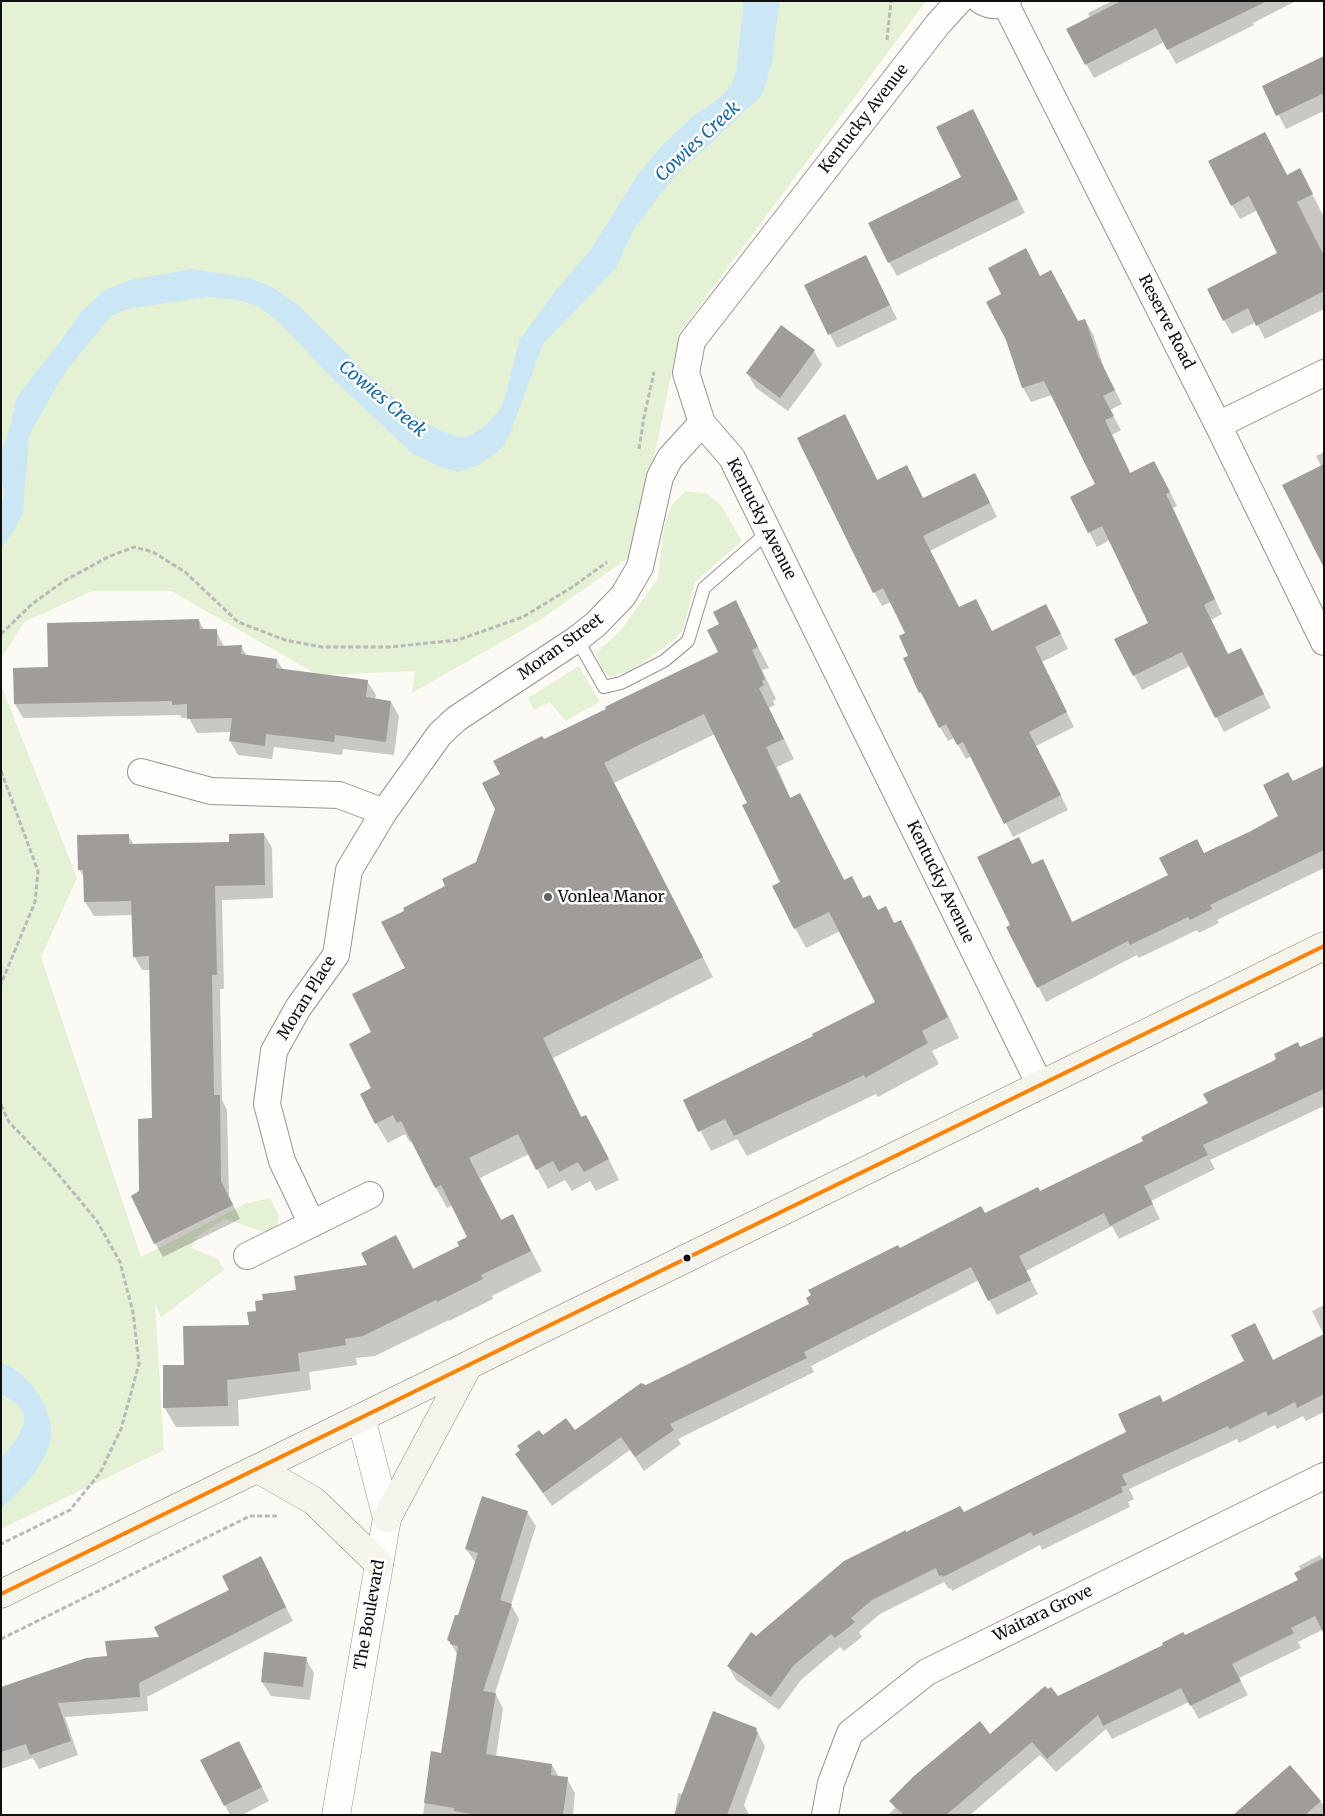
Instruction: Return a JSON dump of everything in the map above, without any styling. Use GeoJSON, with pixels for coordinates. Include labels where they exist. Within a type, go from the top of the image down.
{"type":"FeatureCollection","features":[{"type":"Feature","properties":{"kind":"main road"},"geometry":{"type":"LineString","coordinates":[[1,1594],[1324,946]]}},
{"type":"Feature","properties":{"kind":"main road"},"geometry":{"type":"LineString","coordinates":[[388,1518],[468,1366]]}},
{"type":"Feature","properties":{"kind":"main road"},"geometry":{"type":"LineString","coordinates":[[258,1469],[314,1500],[379,1564]]}},
{"type":"Feature","properties":{"kind":"street","name":"Kentucky Avenue"},"geometry":{"type":"LineString","coordinates":[[959,1],[938,24],[692,341],[686,373],[702,423],[732,458],[1040,1085]]}},
{"type":"Feature","properties":{"kind":"street","name":"Reserve Road"},"geometry":{"type":"LineString","coordinates":[[998,2],[1218,425],[1324,642]]}},
{"type":"Feature","properties":{"kind":"street"},"geometry":{"type":"LineString","coordinates":[[1218,425],[1324,373]]}},
{"type":"Feature","properties":{"kind":"street","name":"Moran Street"},"geometry":{"type":"LineString","coordinates":[[384,812],[440,734],[456,720],[577,639],[623,596],[640,567],[660,477],[670,458],[702,423]]}},
{"type":"Feature","properties":{"kind":"street"},"geometry":{"type":"LineString","coordinates":[[141,772],[211,790],[339,795],[384,812]]}},
{"type":"Feature","properties":{"kind":"street","name":"Moran Place"},"geometry":{"type":"LineString","coordinates":[[312,1224],[282,1161],[267,1104],[274,1051],[298,1008],[336,955],[349,870],[384,812]]}},
{"type":"Feature","properties":{"kind":"street"},"geometry":{"type":"LineString","coordinates":[[247,1256],[370,1195]]}},
{"type":"Feature","properties":{"kind":"street","name":"The Boulevard"},"geometry":{"type":"LineString","coordinates":[[336,1815],[388,1518],[361,1418]]}},
{"type":"Feature","properties":{"kind":"street","name":"Waitara Grove"},"geometry":{"type":"LineString","coordinates":[[825,1815],[831,1782],[850,1734],[927,1672],[1324,1476]]}},
{"type":"Feature","properties":{"kind":"lane"},"geometry":{"type":"LineString","coordinates":[[577,639],[604,687],[621,683],[664,661],[688,641],[704,588],[768,532]]}},
{"type":"Feature","properties":{"kind":"path"},"geometry":{"type":"LineString","coordinates":[[639,454],[644,417],[656,363]]}},
{"type":"Feature","properties":{"kind":"path"},"geometry":{"type":"LineString","coordinates":[[1,634],[32,604],[64,582],[108,557],[134,547],[153,552],[185,572],[238,622],[285,640],[322,647],[390,647],[458,640],[523,617],[574,586],[612,558]]}},
{"type":"Feature","properties":{"kind":"path"},"geometry":{"type":"LineString","coordinates":[[1,771],[38,871],[35,902],[1,984]]}},
{"type":"Feature","properties":{"kind":"path"},"geometry":{"type":"LineString","coordinates":[[1,1105],[9,1122],[53,1168],[97,1221],[120,1262],[133,1312],[139,1364],[121,1429],[100,1473],[70,1510],[1,1544]]}},
{"type":"Feature","properties":{"kind":"path"},"geometry":{"type":"LineString","coordinates":[[1,1639],[250,1516],[284,1516]]}},
{"type":"Feature","properties":{"kind":"green space"},"geometry":{"type":"Polygon","coordinates":[[[1,1],[926,1],[680,332],[634,554],[540,620],[412,693],[415,671],[318,675],[171,591],[92,591],[24,622],[1,659],[1,1]]]}},
{"type":"Feature","properties":{"kind":"green space"},"geometry":{"type":"Polygon","coordinates":[[[686,491],[708,494],[722,507],[742,541],[695,582],[683,630],[673,641],[632,670],[610,677],[605,673],[595,654],[621,630],[658,579],[664,526],[672,504],[686,491]]]}},
{"type":"Feature","properties":{"kind":"green space"},"geometry":{"type":"Polygon","coordinates":[[[579,666],[600,702],[565,721],[550,702],[534,710],[528,698],[579,666]]]}},
{"type":"Feature","properties":{"kind":"green space"},"geometry":{"type":"Polygon","coordinates":[[[1,685],[77,878],[41,957],[141,1257],[245,1204],[270,1198],[279,1216],[277,1228],[267,1233],[225,1219],[198,1236],[191,1248],[218,1259],[224,1270],[161,1317],[155,1304],[164,1450],[1,1529],[1,685]]]}},
{"type":"Feature","properties":{"kind":"water","name":"Cowies Creek"},"geometry":{"type":"Polygon","coordinates":[[[744,1],[780,1],[773,60],[762,95],[672,179],[634,229],[616,268],[543,344],[511,431],[503,447],[489,458],[477,466],[458,472],[436,465],[413,454],[329,375],[277,320],[257,306],[238,300],[208,297],[127,309],[111,316],[65,372],[29,435],[23,512],[1,549],[1,504],[5,496],[1,475],[2,449],[8,435],[17,397],[82,311],[105,290],[130,280],[192,269],[250,278],[272,287],[299,306],[368,375],[405,408],[425,422],[441,431],[458,437],[470,436],[485,426],[501,408],[519,341],[556,290],[590,251],[638,174],[660,148],[692,117],[717,100],[731,86],[736,71],[744,1]]]}},
{"type":"Feature","properties":{"kind":"water"},"geometry":{"type":"Polygon","coordinates":[[[1,1363],[17,1371],[33,1386],[46,1409],[51,1425],[50,1441],[45,1456],[37,1470],[1,1509],[1,1459],[16,1440],[24,1424],[24,1413],[17,1404],[1,1394],[1,1363]]]}},
{"type":"Feature","properties":{"kind":"building"},"geometry":{"type":"Polygon","coordinates":[[[1121,1],[1267,1],[1167,50],[1156,28],[1085,65],[1066,29],[1121,1]]]}},
{"type":"Feature","properties":{"kind":"building"},"geometry":{"type":"Polygon","coordinates":[[[1324,56],[1324,93],[1276,116],[1262,86],[1324,56]]]}},
{"type":"Feature","properties":{"kind":"building"},"geometry":{"type":"Polygon","coordinates":[[[973,109],[1018,199],[888,263],[868,223],[961,177],[936,127],[973,109]]]}},
{"type":"Feature","properties":{"kind":"building"},"geometry":{"type":"Polygon","coordinates":[[[1265,132],[1287,175],[1300,168],[1313,194],[1297,202],[1324,256],[1324,291],[1256,326],[1248,308],[1223,321],[1207,289],[1277,253],[1249,196],[1231,206],[1208,161],[1265,132]]]}},
{"type":"Feature","properties":{"kind":"building"},"geometry":{"type":"Polygon","coordinates":[[[1026,248],[1040,276],[1051,270],[1078,321],[1085,319],[1098,356],[1115,390],[1103,396],[1114,416],[1105,420],[1130,473],[1154,461],[1170,492],[1166,494],[1215,599],[1204,605],[1228,654],[1241,648],[1264,694],[1215,718],[1182,652],[1133,676],[1114,639],[1148,623],[1102,526],[1088,533],[1070,497],[1095,484],[1044,381],[1022,388],[1006,340],[986,302],[1001,294],[988,268],[1026,248]]]}},
{"type":"Feature","properties":{"kind":"building"},"geometry":{"type":"Polygon","coordinates":[[[866,255],[890,305],[828,335],[804,285],[866,255]]]}},
{"type":"Feature","properties":{"kind":"building"},"geometry":{"type":"Polygon","coordinates":[[[781,325],[815,350],[780,398],[746,373],[781,325]]]}},
{"type":"Feature","properties":{"kind":"building"},"geometry":{"type":"Polygon","coordinates":[[[845,414],[877,480],[907,465],[923,498],[975,473],[990,503],[923,536],[959,607],[976,599],[992,631],[1046,604],[1061,634],[1035,647],[1067,712],[1029,732],[1061,795],[1004,824],[963,742],[957,745],[946,724],[939,728],[921,692],[919,693],[903,658],[908,656],[899,636],[905,633],[883,588],[873,593],[797,438],[845,414]]]}},
{"type":"Feature","properties":{"kind":"building"},"geometry":{"type":"Polygon","coordinates":[[[1324,464],[1324,568],[1282,485],[1324,464]]]}},
{"type":"Feature","properties":{"kind":"building"},"geometry":{"type":"Polygon","coordinates":[[[736,600],[758,647],[752,650],[765,679],[762,681],[764,685],[759,688],[784,739],[766,747],[790,798],[800,793],[844,880],[852,876],[863,898],[870,895],[878,910],[886,906],[894,923],[901,920],[948,1017],[922,1031],[928,1043],[865,1078],[864,1075],[734,1136],[725,1119],[698,1132],[683,1100],[813,1036],[812,1034],[875,1002],[829,912],[794,929],[772,886],[780,882],[742,805],[747,803],[704,714],[641,744],[604,763],[703,957],[543,1038],[581,1117],[586,1115],[609,1159],[584,1172],[578,1162],[559,1172],[553,1161],[536,1170],[518,1134],[469,1158],[501,1220],[513,1214],[531,1251],[481,1275],[483,1279],[437,1302],[436,1300],[363,1336],[345,1339],[346,1345],[298,1353],[300,1371],[227,1380],[228,1406],[163,1408],[163,1365],[184,1365],[183,1326],[249,1325],[247,1312],[256,1311],[255,1301],[263,1300],[262,1294],[296,1290],[294,1276],[367,1265],[361,1253],[396,1235],[413,1269],[459,1246],[457,1242],[467,1237],[441,1185],[435,1188],[401,1121],[397,1123],[393,1115],[375,1124],[360,1094],[371,1088],[349,1044],[371,1032],[352,994],[405,968],[381,922],[404,911],[403,908],[445,886],[442,879],[476,862],[495,809],[482,783],[500,774],[493,761],[542,736],[544,739],[606,709],[605,707],[718,652],[707,630],[719,624],[713,612],[736,600]]]}},
{"type":"Feature","properties":{"kind":"building"},"geometry":{"type":"Polygon","coordinates":[[[199,619],[200,629],[217,629],[217,646],[242,645],[241,654],[277,659],[276,668],[368,680],[366,697],[391,701],[386,742],[335,735],[334,742],[266,734],[265,746],[229,741],[232,718],[187,719],[187,704],[172,705],[172,701],[14,704],[13,668],[48,667],[47,623],[199,619]]]}},
{"type":"Feature","properties":{"kind":"building"},"geometry":{"type":"Polygon","coordinates":[[[1324,766],[1324,850],[1210,905],[1212,909],[1190,920],[1188,917],[1130,945],[1128,941],[1037,988],[1006,927],[1010,925],[977,857],[1019,837],[1032,864],[1043,859],[1072,922],[1168,875],[1159,858],[1197,839],[1204,853],[1278,816],[1263,785],[1288,772],[1293,781],[1324,766]]]}},
{"type":"Feature","properties":{"kind":"building"},"geometry":{"type":"Polygon","coordinates":[[[264,833],[265,885],[215,886],[217,975],[212,975],[214,1095],[220,1095],[221,1181],[233,1205],[154,1244],[131,1196],[139,1191],[138,1119],[152,1118],[149,956],[133,957],[131,901],[84,902],[83,870],[78,870],[77,835],[129,834],[129,844],[229,842],[229,834],[264,833]]]}},
{"type":"Feature","properties":{"kind":"building"},"geometry":{"type":"Polygon","coordinates":[[[1324,1036],[1324,1089],[1203,1145],[1208,1155],[1144,1186],[1153,1204],[1110,1226],[1104,1213],[1019,1256],[1031,1280],[988,1301],[971,1267],[804,1352],[807,1358],[670,1424],[674,1430],[635,1457],[621,1437],[543,1493],[515,1454],[520,1450],[517,1446],[539,1430],[543,1435],[566,1418],[575,1430],[641,1383],[646,1385],[809,1304],[806,1298],[811,1295],[808,1290],[898,1245],[900,1248],[981,1206],[985,1213],[1038,1187],[1040,1191],[1143,1141],[1141,1137],[1208,1103],[1203,1094],[1271,1062],[1276,1059],[1274,1054],[1298,1042],[1300,1047],[1324,1036]]]}},
{"type":"Feature","properties":{"kind":"building"},"geometry":{"type":"Polygon","coordinates":[[[1255,1323],[1273,1360],[1324,1334],[1324,1394],[1297,1408],[1295,1402],[1268,1416],[1266,1411],[1230,1429],[1228,1426],[1122,1475],[1127,1485],[1121,1487],[1123,1492],[1033,1536],[1031,1532],[943,1577],[942,1575],[939,1576],[936,1568],[872,1600],[851,1618],[855,1622],[835,1638],[831,1634],[793,1666],[771,1697],[727,1666],[751,1632],[756,1636],[844,1561],[960,1506],[964,1512],[1126,1432],[1118,1414],[1160,1395],[1163,1402],[1244,1361],[1231,1335],[1255,1323]]]}},
{"type":"Feature","properties":{"kind":"building"},"geometry":{"type":"Polygon","coordinates":[[[482,1496],[528,1511],[500,1600],[512,1604],[483,1691],[496,1693],[486,1754],[552,1764],[551,1775],[568,1777],[563,1815],[479,1815],[454,1811],[454,1808],[424,1803],[431,1751],[441,1753],[458,1646],[450,1644],[447,1640],[455,1615],[458,1615],[478,1553],[465,1549],[482,1496]]]}},
{"type":"Feature","properties":{"kind":"building"},"geometry":{"type":"Polygon","coordinates":[[[261,1556],[286,1607],[139,1683],[140,1697],[58,1703],[71,1741],[30,1755],[26,1744],[1,1752],[1,1687],[86,1658],[107,1656],[105,1641],[159,1637],[154,1627],[229,1590],[222,1576],[261,1556]]]}},
{"type":"Feature","properties":{"kind":"building"},"geometry":{"type":"Polygon","coordinates":[[[1324,1558],[1324,1634],[1315,1616],[1291,1628],[1294,1633],[1232,1664],[1241,1681],[1190,1706],[1181,1688],[1103,1726],[1098,1715],[1047,1759],[1032,1742],[946,1815],[904,1815],[889,1801],[914,1776],[980,1721],[990,1734],[1045,1686],[1048,1689],[1051,1687],[1058,1696],[1163,1645],[1162,1643],[1183,1632],[1185,1635],[1298,1580],[1294,1573],[1324,1558]]]}},
{"type":"Feature","properties":{"kind":"building"},"geometry":{"type":"Polygon","coordinates":[[[264,1652],[307,1657],[303,1687],[261,1682],[264,1652]]]}},
{"type":"Feature","properties":{"kind":"building"},"geometry":{"type":"Polygon","coordinates":[[[713,1711],[757,1728],[756,1731],[758,1732],[727,1815],[674,1815],[713,1711]]]}},
{"type":"Feature","properties":{"kind":"building"},"geometry":{"type":"Polygon","coordinates":[[[239,1741],[262,1787],[224,1806],[200,1760],[239,1741]]]}},
{"type":"Feature","properties":{"kind":"building"},"geometry":{"type":"Polygon","coordinates":[[[1290,1765],[1321,1801],[1305,1815],[1233,1815],[1290,1765]]]}},
{"type":"Feature","properties":{"kind":"transit line"},"geometry":{"type":"LineString","coordinates":[[1,1594],[1324,946]]}},
{"type":"Feature","properties":{"kind":"place","name":"Vonlea Manor"},"geometry":{"type":"Point","coordinates":[548,897]}}]}
